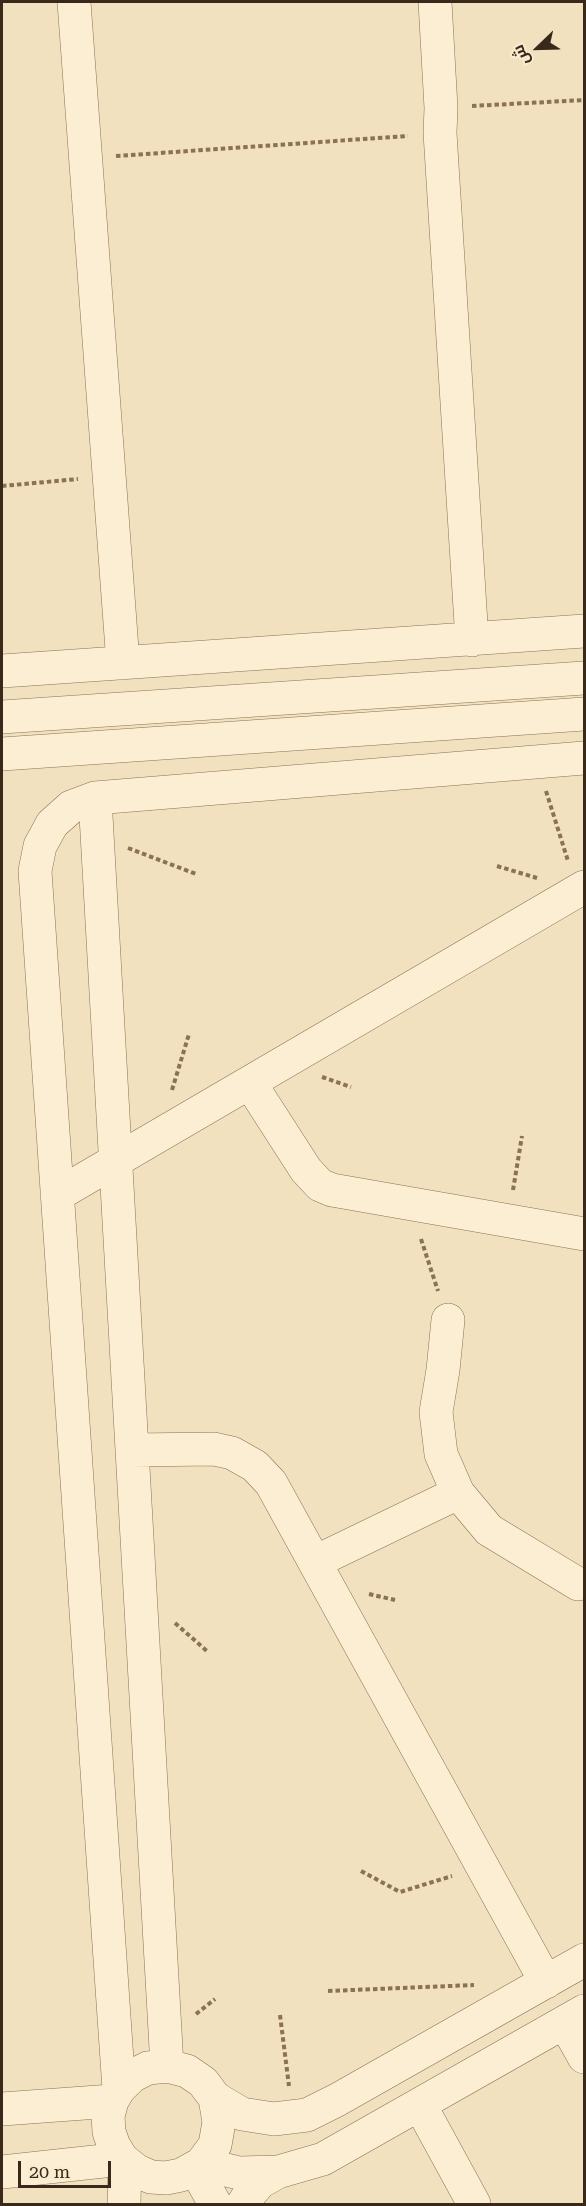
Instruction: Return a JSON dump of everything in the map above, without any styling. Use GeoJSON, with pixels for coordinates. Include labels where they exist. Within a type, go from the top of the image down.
{"type":"FeatureCollection","features":[{"type":"Feature","properties":{"kind":"street"},"geometry":{"type":"LineString","coordinates":[[74,2],[123,663]]}},
{"type":"Feature","properties":{"kind":"street"},"geometry":{"type":"LineString","coordinates":[[435,2],[472,640]]}},
{"type":"Feature","properties":{"kind":"street"},"geometry":{"type":"LineString","coordinates":[[585,631],[2,671],[3,717],[585,678]]}},
{"type":"Feature","properties":{"kind":"street"},"geometry":{"type":"LineString","coordinates":[[507,683],[509,719]]}},
{"type":"Feature","properties":{"kind":"street"},"geometry":{"type":"LineString","coordinates":[[2,754],[585,714]]}},
{"type":"Feature","properties":{"kind":"street"},"geometry":{"type":"LineString","coordinates":[[116,2095],[35,870],[39,846],[52,824],[71,807],[95,798],[585,758]]}},
{"type":"Feature","properties":{"kind":"street"},"geometry":{"type":"LineString","coordinates":[[95,798],[167,2066]]}},
{"type":"Feature","properties":{"kind":"street"},"geometry":{"type":"LineString","coordinates":[[57,1195],[581,889]]}},
{"type":"Feature","properties":{"kind":"street"},"geometry":{"type":"LineString","coordinates":[[250,1083],[306,1170],[320,1185],[332,1190],[585,1234]]}},
{"type":"Feature","properties":{"kind":"street"},"geometry":{"type":"LineString","coordinates":[[448,1320],[436,1412],[441,1454],[458,1493],[489,1530],[578,1584]]}},
{"type":"Feature","properties":{"kind":"street"},"geometry":{"type":"LineString","coordinates":[[132,1450],[214,1449],[232,1453],[255,1466],[271,1483],[546,1982]]}},
{"type":"Feature","properties":{"kind":"street"},"geometry":{"type":"LineString","coordinates":[[315,1562],[458,1493]]}},
{"type":"Feature","properties":{"kind":"street"},"geometry":{"type":"LineString","coordinates":[[214,2098],[242,2114],[274,2119],[307,2115],[585,1960]]}},
{"type":"Feature","properties":{"kind":"street"},"geometry":{"type":"LineString","coordinates":[[243,2205],[261,2182],[278,2172],[323,2159],[575,2017],[585,2057]]}},
{"type":"Feature","properties":{"kind":"street"},"geometry":{"type":"LineString","coordinates":[[189,2178],[215,2145],[219,2122],[214,2098],[203,2082],[187,2071],[167,2066],[148,2068],[132,2076],[116,2095],[108,2116],[109,2132],[123,2161],[151,2177],[189,2178],[278,2172]]}},
{"type":"Feature","properties":{"kind":"street"},"geometry":{"type":"LineString","coordinates":[[2,2109],[116,2095]]}},
{"type":"Feature","properties":{"kind":"street"},"geometry":{"type":"LineString","coordinates":[[420,2105],[474,2205]]}},
{"type":"Feature","properties":{"kind":"street"},"geometry":{"type":"LineString","coordinates":[[307,2115],[312,2139],[323,2159]]}},
{"type":"Feature","properties":{"kind":"street"},"geometry":{"type":"LineString","coordinates":[[2,2172],[123,2161]]}},
{"type":"Feature","properties":{"kind":"street"},"geometry":{"type":"LineString","coordinates":[[123,2161],[124,2205]]}},
{"type":"Feature","properties":{"kind":"street"},"geometry":{"type":"LineString","coordinates":[[189,2178],[215,2205]]}},
{"type":"Feature","properties":{"kind":"path"},"geometry":{"type":"LineString","coordinates":[[85,158],[441,121],[585,100]]}},
{"type":"Feature","properties":{"kind":"path"},"geometry":{"type":"LineString","coordinates":[[2,486],[109,477]]}},
{"type":"Feature","properties":{"kind":"path"},"geometry":{"type":"LineString","coordinates":[[537,762],[581,889]]}},
{"type":"Feature","properties":{"kind":"path"},"geometry":{"type":"LineString","coordinates":[[97,835],[196,874]]}},
{"type":"Feature","properties":{"kind":"path"},"geometry":{"type":"LineString","coordinates":[[497,866],[581,889]]}},
{"type":"Feature","properties":{"kind":"path"},"geometry":{"type":"LineString","coordinates":[[172,1091],[189,1034]]}},
{"type":"Feature","properties":{"kind":"path"},"geometry":{"type":"LineString","coordinates":[[508,1221],[522,1136]]}},
{"type":"Feature","properties":{"kind":"path"},"geometry":{"type":"LineString","coordinates":[[410,1204],[448,1320]]}},
{"type":"Feature","properties":{"kind":"path"},"geometry":{"type":"LineString","coordinates":[[362,1871],[400,1892],[483,1866]]}},
{"type":"Feature","properties":{"kind":"path"},"geometry":{"type":"LineString","coordinates":[[328,1991],[477,1985]]}},
{"type":"Feature","properties":{"kind":"path"},"geometry":{"type":"LineString","coordinates":[[274,2119],[289,2090],[280,2015]]}}]}
